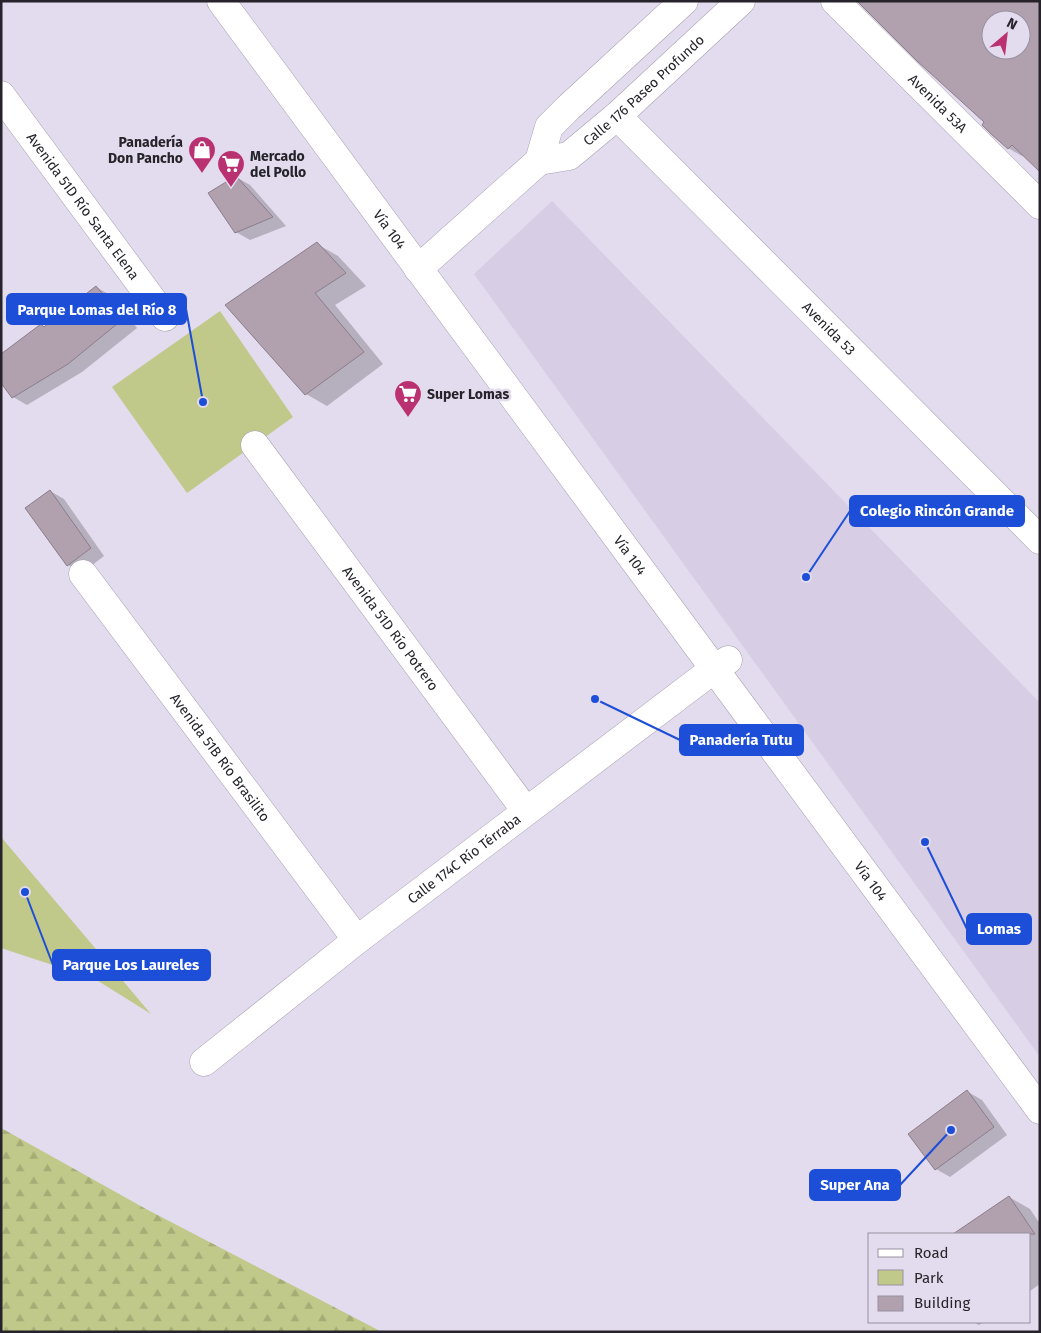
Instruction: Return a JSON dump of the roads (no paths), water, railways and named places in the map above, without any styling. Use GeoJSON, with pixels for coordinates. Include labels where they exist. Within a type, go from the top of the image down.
{"type":"FeatureCollection","features":[{"type":"Feature","properties":{"kind":"street","name":"Vía 104"},"geometry":{"type":"LineString","coordinates":[[220,1],[426,263]]}},
{"type":"Feature","properties":{"kind":"street","name":"Vía 104"},"geometry":{"type":"LineString","coordinates":[[242,1],[426,263],[721,664],[1040,1110]]}},
{"type":"Feature","properties":{"kind":"street"},"geometry":{"type":"LineString","coordinates":[[426,263],[538,161],[549,127],[684,1]]}},
{"type":"Feature","properties":{"kind":"street","name":"Calle 176 Paseo Profundo"},"geometry":{"type":"LineString","coordinates":[[538,161],[569,156],[617,116],[741,1]]}},
{"type":"Feature","properties":{"kind":"street","name":"Avenida 53A"},"geometry":{"type":"LineString","coordinates":[[835,1],[1040,205]]}},
{"type":"Feature","properties":{"kind":"street","name":"Avenida 51D Río Santa Elena"},"geometry":{"type":"LineString","coordinates":[[1,95],[165,317]]}},
{"type":"Feature","properties":{"kind":"street","name":"Avenida 53"},"geometry":{"type":"LineString","coordinates":[[617,116],[1040,540]]}},
{"type":"Feature","properties":{"kind":"street","name":"Avenida 51D Río Potrero"},"geometry":{"type":"LineString","coordinates":[[255,445],[526,812]]}},
{"type":"Feature","properties":{"kind":"street","name":"Avenida 51B Río Brasilito"},"geometry":{"type":"LineString","coordinates":[[83,574],[357,940]]}},
{"type":"Feature","properties":{"kind":"street","name":"Vía 104"},"geometry":{"type":"LineString","coordinates":[[721,664],[1040,1082]]}},
{"type":"Feature","properties":{"kind":"street","name":"Calle 174C Río Térraba"},"geometry":{"type":"LineString","coordinates":[[204,1062],[357,940],[721,664]]}},
{"type":"Feature","properties":{"kind":"place","name":"Panadería Don Pancho"},"geometry":{"type":"Point","coordinates":[202,174]}},
{"type":"Feature","properties":{"kind":"place","name":"Mercado del Pollo"},"geometry":{"type":"Point","coordinates":[231,188]}},
{"type":"Feature","properties":{"kind":"place","name":"Parque Lomas del Río 8"},"geometry":{"type":"Point","coordinates":[203,402]}},
{"type":"Feature","properties":{"kind":"place","name":"Super Lomas"},"geometry":{"type":"Point","coordinates":[408,418]}},
{"type":"Feature","properties":{"kind":"place","name":"Colegio Rincón Grande"},"geometry":{"type":"Point","coordinates":[806,577]}},
{"type":"Feature","properties":{"kind":"place","name":"Panadería Tutu"},"geometry":{"type":"Point","coordinates":[595,699]}},
{"type":"Feature","properties":{"kind":"place","name":"Lomas"},"geometry":{"type":"Point","coordinates":[925,842]}},
{"type":"Feature","properties":{"kind":"place","name":"Parque Los Laureles"},"geometry":{"type":"Point","coordinates":[25,892]}},
{"type":"Feature","properties":{"kind":"place","name":"Super Ana"},"geometry":{"type":"Point","coordinates":[951,1130]}}]}
